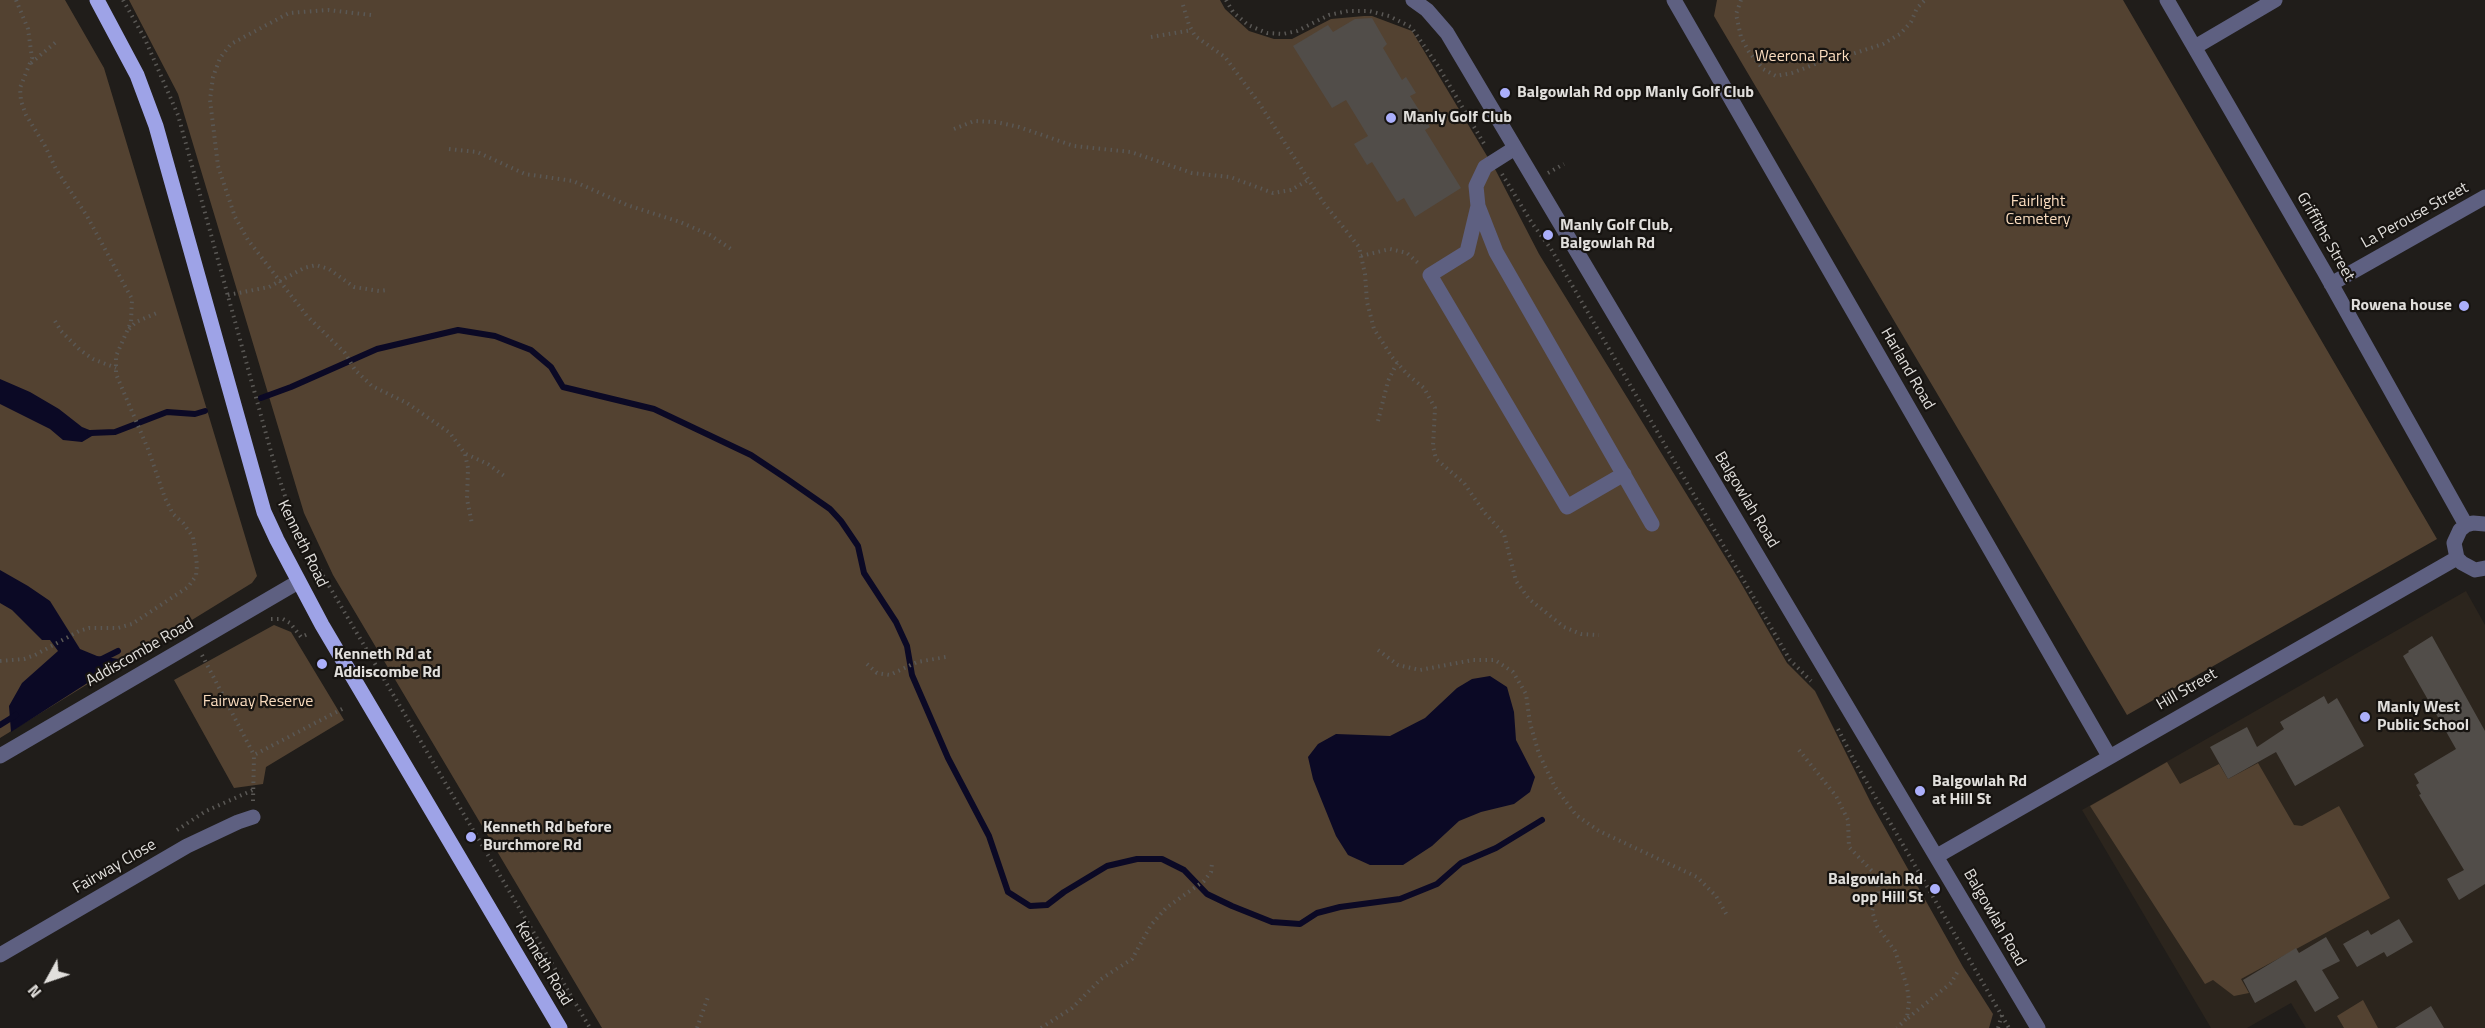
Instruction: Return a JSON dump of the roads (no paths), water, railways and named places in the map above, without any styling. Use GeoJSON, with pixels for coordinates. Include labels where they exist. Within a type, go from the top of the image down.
{"type":"FeatureCollection","features":[{"type":"Feature","properties":{"kind":"main road","name":"Kenneth Road"},"geometry":{"type":"LineString","coordinates":[[97,0],[137,75],[156,126],[264,512],[298,582],[560,1028]]}},
{"type":"Feature","properties":{"kind":"street","name":"Balgowlah Road"},"geometry":{"type":"LineString","coordinates":[[1413,0],[1427,10],[1448,33],[2038,1028]]}},
{"type":"Feature","properties":{"kind":"street","name":"Griffiths Street"},"geometry":{"type":"LineString","coordinates":[[2168,0],[2466,525]]}},
{"type":"Feature","properties":{"kind":"street"},"geometry":{"type":"LineString","coordinates":[[2195,47],[2275,0]]}},
{"type":"Feature","properties":{"kind":"street","name":"Harland Road"},"geometry":{"type":"LineString","coordinates":[[1677,1],[2109,756]]}},
{"type":"Feature","properties":{"kind":"street"},"geometry":{"type":"LineString","coordinates":[[1515,148],[1485,167],[1476,186],[1478,206],[1496,252],[1652,524]]}},
{"type":"Feature","properties":{"kind":"street","name":"La Perouse Street"},"geometry":{"type":"LineString","coordinates":[[2331,284],[2485,197]]}},
{"type":"Feature","properties":{"kind":"street"},"geometry":{"type":"LineString","coordinates":[[1478,206],[1467,252],[1430,274],[1567,507],[1624,474]]}},
{"type":"Feature","properties":{"kind":"street"},"geometry":{"type":"LineString","coordinates":[[2485,524],[2466,525],[2460,530],[2454,543],[2457,558],[2468,567],[2485,568]]}},
{"type":"Feature","properties":{"kind":"street","name":"Hill Street"},"geometry":{"type":"LineString","coordinates":[[1936,856],[2457,558]]}},
{"type":"Feature","properties":{"kind":"street","name":"Addiscombe Road"},"geometry":{"type":"LineString","coordinates":[[0,756],[298,582]]}},
{"type":"Feature","properties":{"kind":"street","name":"Fairway Close"},"geometry":{"type":"LineString","coordinates":[[0,955],[187,846],[252,817]]}},
{"type":"Feature","properties":{"kind":"water"},"geometry":{"type":"Polygon","coordinates":[[[0,379],[30,392],[59,409],[82,427],[97,433],[82,442],[63,440],[50,429],[0,404],[0,379]]]}},
{"type":"Feature","properties":{"kind":"water"},"geometry":{"type":"Polygon","coordinates":[[[0,570],[50,601],[80,649],[97,656],[119,659],[103,673],[11,732],[9,706],[22,683],[58,651],[50,640],[42,640],[12,610],[0,603],[0,570]]]}},
{"type":"Feature","properties":{"kind":"water"},"geometry":{"type":"Polygon","coordinates":[[[1490,676],[1507,687],[1514,712],[1516,740],[1535,777],[1530,792],[1514,804],[1481,812],[1459,821],[1432,846],[1403,865],[1370,865],[1348,855],[1336,836],[1313,779],[1308,757],[1318,744],[1336,734],[1390,736],[1425,718],[1457,688],[1472,679],[1490,676]]]}},
{"type":"Feature","properties":{"kind":"waterway"},"geometry":{"type":"LineString","coordinates":[[261,398],[377,349],[458,330],[495,336],[531,350],[551,367],[563,387],[654,409],[751,455],[830,509],[858,546],[864,573],[896,622],[907,646],[912,675],[948,758],[989,836],[1008,892],[1030,906],[1047,905],[1107,866],[1137,859],[1162,859],[1184,870],[1207,894],[1232,906],[1272,922],[1300,924],[1317,913],[1340,907],[1400,899],[1437,884],[1461,863],[1496,848],[1542,820]]}},
{"type":"Feature","properties":{"kind":"waterway"},"geometry":{"type":"LineString","coordinates":[[90,433],[115,432],[167,412],[195,414],[205,411]]}},
{"type":"Feature","properties":{"kind":"waterway"},"geometry":{"type":"LineString","coordinates":[[100,660],[118,651]]}},
{"type":"Feature","properties":{"kind":"waterway"},"geometry":{"type":"LineString","coordinates":[[0,725],[16,715]]}},
{"type":"Feature","properties":{"kind":"place","name":"Balgowlah Rd opp Manly Golf Club"},"geometry":{"type":"Point","coordinates":[1505,93]}},
{"type":"Feature","properties":{"kind":"place","name":"Manly Golf Club"},"geometry":{"type":"Point","coordinates":[1391,118]}},
{"type":"Feature","properties":{"kind":"place","name":"Manly Golf Club, Balgowlah Rd"},"geometry":{"type":"Point","coordinates":[1548,235]}},
{"type":"Feature","properties":{"kind":"place","name":"Rowena house"},"geometry":{"type":"Point","coordinates":[2464,306]}},
{"type":"Feature","properties":{"kind":"place","name":"Kenneth Rd at Addiscombe Rd"},"geometry":{"type":"Point","coordinates":[322,664]}},
{"type":"Feature","properties":{"kind":"place","name":"Manly West Public School"},"geometry":{"type":"Point","coordinates":[2365,717]}},
{"type":"Feature","properties":{"kind":"place","name":"Balgowlah Rd at Hill St"},"geometry":{"type":"Point","coordinates":[1920,791]}},
{"type":"Feature","properties":{"kind":"place","name":"Kenneth Rd before Burchmore Rd"},"geometry":{"type":"Point","coordinates":[471,837]}},
{"type":"Feature","properties":{"kind":"place","name":"Balgowlah Rd opp Hill St"},"geometry":{"type":"Point","coordinates":[1935,889]}},
{"type":"Feature","properties":{"kind":"park label","name":"Weerona Park"},"geometry":{"type":"Point","coordinates":[1802,57]}},
{"type":"Feature","properties":{"kind":"park label","name":"Fairlight Cemetery"},"geometry":{"type":"Point","coordinates":[2038,211]}},
{"type":"Feature","properties":{"kind":"park label","name":"Fairway Reserve"},"geometry":{"type":"Point","coordinates":[258,702]}}]}
